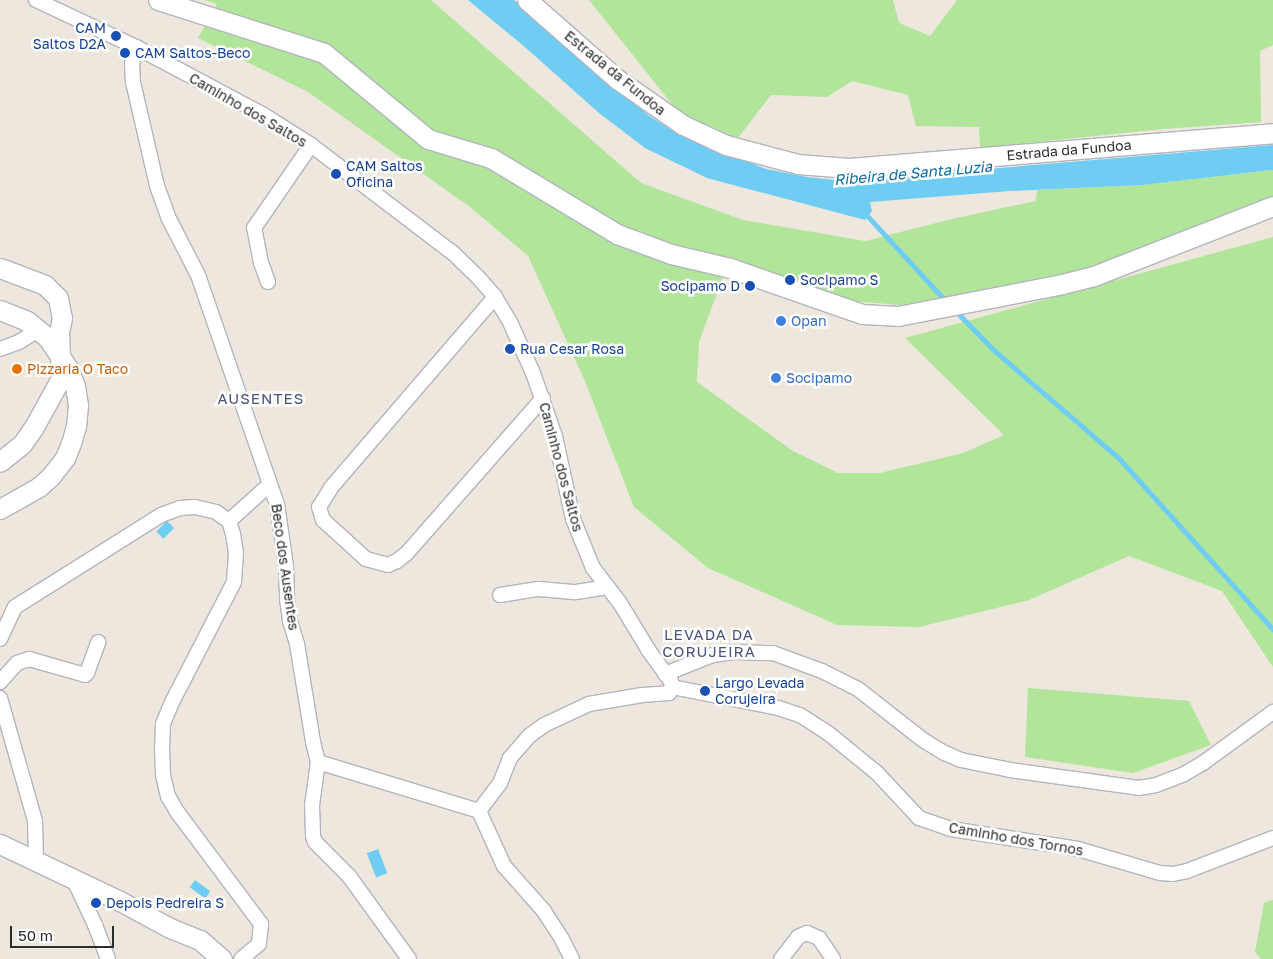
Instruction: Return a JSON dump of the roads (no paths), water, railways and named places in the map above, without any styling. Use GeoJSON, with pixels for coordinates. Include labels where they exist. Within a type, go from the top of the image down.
{"type":"FeatureCollection","features":[{"type":"Feature","properties":{"kind":"main road"},"geometry":{"type":"LineString","coordinates":[[158,0],[324,54],[428,139],[491,158],[617,234],[671,254],[730,268],[862,314],[898,316],[1094,276],[1273,206]]}},
{"type":"Feature","properties":{"kind":"main road","name":"Estrada da Fundoa"},"geometry":{"type":"LineString","coordinates":[[527,0],[617,79],[683,126],[726,145],[798,164],[849,168],[1273,133]]}},
{"type":"Feature","properties":{"kind":"main road"},"geometry":{"type":"LineString","coordinates":[[0,268],[45,285],[58,298],[62,318],[59,332],[61,378],[34,428],[22,444],[0,462]]}},
{"type":"Feature","properties":{"kind":"main road"},"geometry":{"type":"LineString","coordinates":[[0,310],[15,315],[47,337],[61,357],[75,386],[78,405],[76,426],[65,458],[50,477],[39,487],[0,509]]}},
{"type":"Feature","properties":{"kind":"main road"},"geometry":{"type":"LineString","coordinates":[[0,844],[73,878],[170,928],[200,940],[222,959]]}},
{"type":"Feature","properties":{"kind":"street","name":"Caminho dos Saltos"},"geometry":{"type":"LineString","coordinates":[[36,0],[136,47],[262,114],[311,145],[453,253],[495,297],[510,322],[543,398],[555,436],[573,519],[593,568],[608,587],[666,674],[672,687]]}},
{"type":"Feature","properties":{"kind":"street","name":"Beco dos Ausentes"},"geometry":{"type":"LineString","coordinates":[[136,47],[132,64],[133,82],[156,186],[168,217],[198,276],[277,504],[286,566],[290,621],[297,644],[318,762]]}},
{"type":"Feature","properties":{"kind":"street"},"geometry":{"type":"LineString","coordinates":[[268,282],[261,263],[254,228],[311,145]]}},
{"type":"Feature","properties":{"kind":"street"},"geometry":{"type":"LineString","coordinates":[[495,297],[331,488],[319,507],[323,520],[366,559],[388,565],[397,561],[407,553],[543,398]]}},
{"type":"Feature","properties":{"kind":"street"},"geometry":{"type":"LineString","coordinates":[[0,349],[19,342],[38,330]]}},
{"type":"Feature","properties":{"kind":"street"},"geometry":{"type":"LineString","coordinates":[[229,521],[269,485]]}},
{"type":"Feature","properties":{"kind":"street"},"geometry":{"type":"LineString","coordinates":[[0,639],[15,607],[161,515],[180,508],[196,507],[216,512],[229,521],[236,553],[234,582],[173,700],[164,724],[162,747],[163,775],[168,796],[178,813],[261,924],[259,944],[241,959]]}},
{"type":"Feature","properties":{"kind":"street"},"geometry":{"type":"LineString","coordinates":[[500,595],[539,589],[576,592],[608,587]]}},
{"type":"Feature","properties":{"kind":"street"},"geometry":{"type":"LineString","coordinates":[[0,682],[16,664],[29,659],[85,675],[98,642]]}},
{"type":"Feature","properties":{"kind":"street"},"geometry":{"type":"LineString","coordinates":[[666,674],[714,656],[743,652],[773,653],[822,671],[858,689],[923,740],[945,753],[962,760],[1010,770],[1138,788],[1156,786],[1184,774],[1203,763],[1273,712]]}},
{"type":"Feature","properties":{"kind":"street"},"geometry":{"type":"LineString","coordinates":[[479,812],[500,783],[510,758],[528,736],[544,725],[589,704],[642,695],[669,693],[672,687]]}},
{"type":"Feature","properties":{"kind":"street","name":"Caminho dos Tornos"},"geometry":{"type":"LineString","coordinates":[[672,687],[778,708],[800,715],[828,733],[877,773],[919,818],[951,829],[1078,849],[1141,868],[1173,874],[1187,871],[1273,838]]}},
{"type":"Feature","properties":{"kind":"street"},"geometry":{"type":"LineString","coordinates":[[0,698],[35,821],[36,861]]}},
{"type":"Feature","properties":{"kind":"street"},"geometry":{"type":"LineString","coordinates":[[409,959],[349,876],[315,842],[312,829],[312,805],[318,762],[479,812],[504,866],[544,911],[562,938],[572,959]]}},
{"type":"Feature","properties":{"kind":"street"},"geometry":{"type":"LineString","coordinates":[[73,878],[95,925],[108,959]]}},
{"type":"Feature","properties":{"kind":"street"},"geometry":{"type":"LineString","coordinates":[[781,959],[803,934],[811,933],[819,938],[833,959]]}},
{"type":"Feature","properties":{"kind":"water"},"geometry":{"type":"Polygon","coordinates":[[[468,0],[514,0],[648,115],[676,133],[766,169],[807,177],[844,181],[1273,145],[1273,170],[1142,185],[1010,191],[870,202],[872,211],[865,220],[707,178],[645,148],[599,113],[526,48],[468,0]]]}},
{"type":"Feature","properties":{"kind":"water"},"geometry":{"type":"Polygon","coordinates":[[[167,521],[174,528],[163,539],[156,532],[167,521]]]}},
{"type":"Feature","properties":{"kind":"water"},"geometry":{"type":"Polygon","coordinates":[[[378,849],[387,873],[376,878],[367,853],[378,849]]]}},
{"type":"Feature","properties":{"kind":"water"},"geometry":{"type":"Polygon","coordinates":[[[195,880],[210,891],[205,898],[190,887],[195,880]]]}},
{"type":"Feature","properties":{"kind":"waterway"},"geometry":{"type":"LineString","coordinates":[[865,213],[946,301]]}},
{"type":"Feature","properties":{"kind":"waterway"},"geometry":{"type":"LineString","coordinates":[[955,310],[995,351],[1118,457],[1273,629]]}},
{"type":"Feature","properties":{"kind":"place","name":"CAM Saltos D2A"},"geometry":{"type":"Point","coordinates":[116,36]}},
{"type":"Feature","properties":{"kind":"place","name":"CAM Saltos-Beco"},"geometry":{"type":"Point","coordinates":[125,53]}},
{"type":"Feature","properties":{"kind":"place","name":"CAM Saltos Oficina"},"geometry":{"type":"Point","coordinates":[336,174]}},
{"type":"Feature","properties":{"kind":"place","name":"Socipamo S"},"geometry":{"type":"Point","coordinates":[790,280]}},
{"type":"Feature","properties":{"kind":"place","name":"Socipamo D"},"geometry":{"type":"Point","coordinates":[750,286]}},
{"type":"Feature","properties":{"kind":"place","name":"Opan"},"geometry":{"type":"Point","coordinates":[781,321]}},
{"type":"Feature","properties":{"kind":"place","name":"Rua Cesar Rosa"},"geometry":{"type":"Point","coordinates":[510,349]}},
{"type":"Feature","properties":{"kind":"place","name":"Pizzaria O Taco"},"geometry":{"type":"Point","coordinates":[17,369]}},
{"type":"Feature","properties":{"kind":"place","name":"Socipamo"},"geometry":{"type":"Point","coordinates":[776,378]}},
{"type":"Feature","properties":{"kind":"place","name":"Largo Levada Corujeira"},"geometry":{"type":"Point","coordinates":[705,691]}},
{"type":"Feature","properties":{"kind":"place","name":"Depois Pedreira S"},"geometry":{"type":"Point","coordinates":[96,903]}},
{"type":"Feature","properties":{"kind":"district","name":"AUSENTES"},"geometry":{"type":"Point","coordinates":[261,399]}},
{"type":"Feature","properties":{"kind":"district","name":"LEVADA DA CORUJEIRA"},"geometry":{"type":"Point","coordinates":[709,642]}},
{"type":"Feature","properties":{"kind":"water label","name":"Ribeira de Santa Luzia"},"geometry":{"type":"Point","coordinates":[913,173]}}]}
